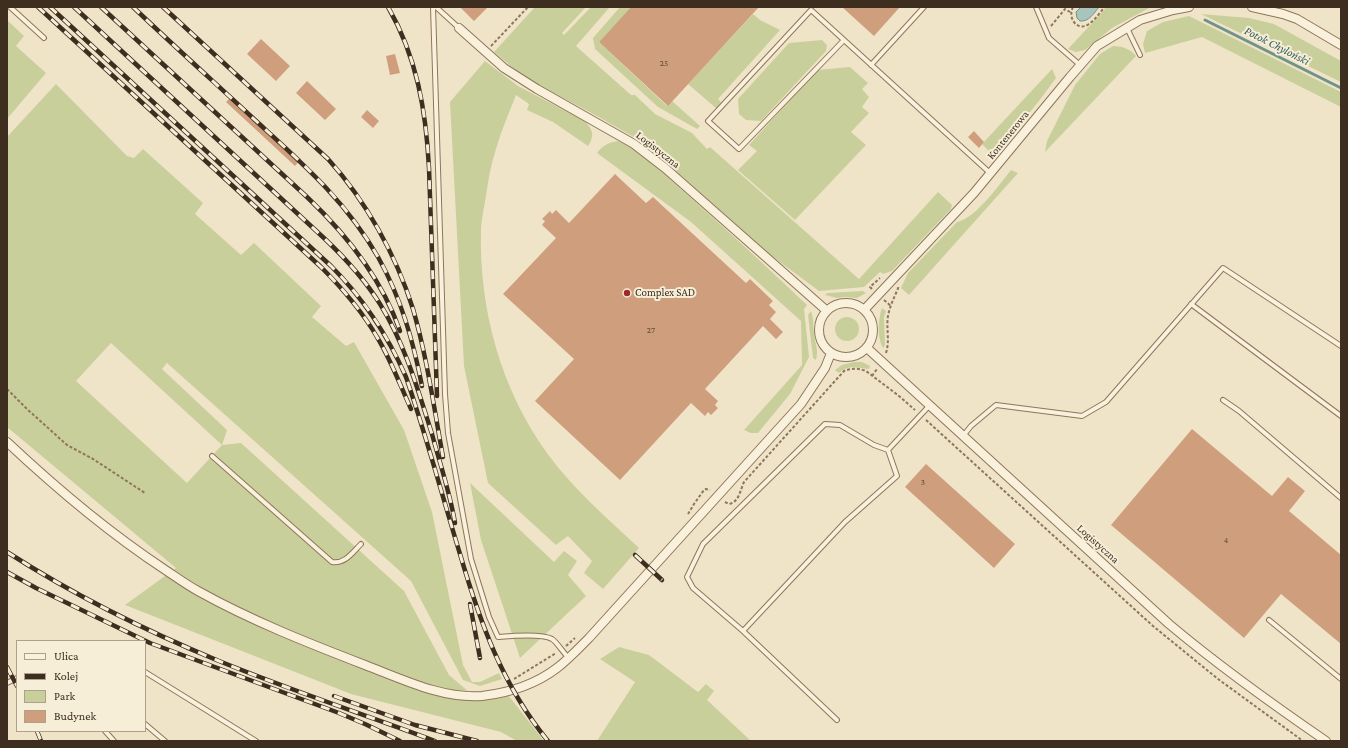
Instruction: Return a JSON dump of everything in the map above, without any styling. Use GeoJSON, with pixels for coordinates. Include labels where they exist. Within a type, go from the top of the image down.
{"type":"FeatureCollection","features":[{"type":"Feature","properties":{"kind":"street","name":"Kontenerowa"},"geometry":{"type":"LineString","coordinates":[[864,310],[970,197],[1097,46],[1140,20],[1172,10],[1189,7]]}},
{"type":"Feature","properties":{"kind":"street"},"geometry":{"type":"LineString","coordinates":[[1252,7],[1283,14],[1297,19],[1341,45]]}},
{"type":"Feature","properties":{"kind":"street","name":"Logistyczna"},"geometry":{"type":"LineString","coordinates":[[459,28],[504,68],[537,90],[634,144],[665,168],[827,311]]}},
{"type":"Feature","properties":{"kind":"street"},"geometry":{"type":"LineString","coordinates":[[840,303],[855,304],[864,310],[873,324],[872,338],[867,348],[852,357],[838,356],[831,353],[826,348],[819,336],[820,322],[827,311],[840,303]]}},
{"type":"Feature","properties":{"kind":"street","name":"Logistyczna"},"geometry":{"type":"LineString","coordinates":[[867,348],[1174,628],[1201,651],[1244,683],[1326,741]]}},
{"type":"Feature","properties":{"kind":"street"},"geometry":{"type":"LineString","coordinates":[[7,442],[92,517],[134,549],[197,590],[252,619],[305,642],[416,684],[443,692],[465,696],[482,696],[521,687],[540,679],[569,658],[589,638],[800,404],[825,368],[831,353]]}},
{"type":"Feature","properties":{"kind":"lane"},"geometry":{"type":"LineString","coordinates":[[10,7],[44,38]]}},
{"type":"Feature","properties":{"kind":"lane"},"geometry":{"type":"LineString","coordinates":[[433,7],[445,394],[448,433],[471,559],[489,617],[498,637],[544,637],[552,640],[569,658]]}},
{"type":"Feature","properties":{"kind":"lane"},"geometry":{"type":"LineString","coordinates":[[436,7],[459,28]]}},
{"type":"Feature","properties":{"kind":"lane"},"geometry":{"type":"LineString","coordinates":[[871,65],[924,7]]}},
{"type":"Feature","properties":{"kind":"lane"},"geometry":{"type":"LineString","coordinates":[[1036,7],[1049,38],[1080,65]]}},
{"type":"Feature","properties":{"kind":"lane"},"geometry":{"type":"LineString","coordinates":[[844,40],[739,149],[708,121],[811,10],[844,40],[871,65],[990,173]]}},
{"type":"Feature","properties":{"kind":"lane"},"geometry":{"type":"LineString","coordinates":[[1127,28],[1140,55]]}},
{"type":"Feature","properties":{"kind":"lane"},"geometry":{"type":"LineString","coordinates":[[963,436],[971,426],[996,405],[1082,416],[1106,402],[1223,268],[1341,346]]}},
{"type":"Feature","properties":{"kind":"lane"},"geometry":{"type":"LineString","coordinates":[[1191,304],[1341,416]]}},
{"type":"Feature","properties":{"kind":"lane"},"geometry":{"type":"LineString","coordinates":[[1223,400],[1239,411],[1341,498]]}},
{"type":"Feature","properties":{"kind":"lane"},"geometry":{"type":"LineString","coordinates":[[888,450],[930,405]]}},
{"type":"Feature","properties":{"kind":"lane"},"geometry":{"type":"LineString","coordinates":[[837,720],[744,631],[694,588],[687,577],[703,544],[825,424],[840,424],[874,445],[888,450]]}},
{"type":"Feature","properties":{"kind":"lane"},"geometry":{"type":"LineString","coordinates":[[744,631],[845,522],[897,476],[888,450]]}},
{"type":"Feature","properties":{"kind":"lane"},"geometry":{"type":"LineString","coordinates":[[212,456],[332,562],[338,563],[345,561],[361,544]]}},
{"type":"Feature","properties":{"kind":"lane"},"geometry":{"type":"LineString","coordinates":[[1269,620],[1341,679]]}},
{"type":"Feature","properties":{"kind":"lane"},"geometry":{"type":"LineString","coordinates":[[146,673],[256,741]]}},
{"type":"Feature","properties":{"kind":"lane"},"geometry":{"type":"LineString","coordinates":[[7,683],[16,678]]}},
{"type":"Feature","properties":{"kind":"lane"},"geometry":{"type":"LineString","coordinates":[[146,725],[165,741]]}},
{"type":"Feature","properties":{"kind":"lane"},"geometry":{"type":"LineString","coordinates":[[106,732],[114,741]]}},
{"type":"Feature","properties":{"kind":"path"},"geometry":{"type":"LineString","coordinates":[[490,47],[528,7]]}},
{"type":"Feature","properties":{"kind":"path"},"geometry":{"type":"LineString","coordinates":[[1073,7],[1070,12],[1071,18],[1074,23],[1084,26],[1089,24],[1105,7]]}},
{"type":"Feature","properties":{"kind":"path"},"geometry":{"type":"LineString","coordinates":[[1046,31],[1065,9],[1070,12]]}},
{"type":"Feature","properties":{"kind":"path"},"geometry":{"type":"LineString","coordinates":[[870,287],[884,275]]}},
{"type":"Feature","properties":{"kind":"path"},"geometry":{"type":"LineString","coordinates":[[887,352],[888,317],[899,287]]}},
{"type":"Feature","properties":{"kind":"path"},"geometry":{"type":"LineString","coordinates":[[886,302],[891,306]]}},
{"type":"Feature","properties":{"kind":"path"},"geometry":{"type":"LineString","coordinates":[[722,500],[728,504],[739,496],[744,482],[844,371],[849,369],[860,369],[899,396],[914,409]]}},
{"type":"Feature","properties":{"kind":"path"},"geometry":{"type":"LineString","coordinates":[[872,376],[876,370]]}},
{"type":"Feature","properties":{"kind":"path"},"geometry":{"type":"LineString","coordinates":[[7,389],[32,414],[67,445],[98,462],[145,493]]}},
{"type":"Feature","properties":{"kind":"path"},"geometry":{"type":"LineString","coordinates":[[686,519],[704,490],[714,492]]}},
{"type":"Feature","properties":{"kind":"path"},"geometry":{"type":"LineString","coordinates":[[508,682],[561,650],[579,634]]}},
{"type":"Feature","properties":{"kind":"green space"},"geometry":{"type":"Polygon","coordinates":[[[535,7],[586,7],[562,33],[564,35],[591,7],[610,7],[576,46],[631,95],[635,95],[655,114],[692,133],[707,149],[710,147],[859,279],[938,192],[952,205],[951,209],[892,271],[883,274],[880,272],[864,287],[819,291],[769,254],[646,144],[524,77],[494,52],[535,7]]]}},
{"type":"Feature","properties":{"kind":"green space"},"geometry":{"type":"Polygon","coordinates":[[[620,7],[631,7],[599,42],[667,106],[672,101],[700,126],[697,129],[658,107],[595,49],[593,38],[620,7]]]}},
{"type":"Feature","properties":{"kind":"green space"},"geometry":{"type":"Polygon","coordinates":[[[1107,7],[1151,7],[1112,28],[1085,50],[1076,52],[1068,49],[1107,7]]]}},
{"type":"Feature","properties":{"kind":"green space"},"geometry":{"type":"Polygon","coordinates":[[[753,14],[760,20],[780,30],[718,99],[721,102],[717,109],[688,84],[753,14]]]}},
{"type":"Feature","properties":{"kind":"green space"},"geometry":{"type":"Polygon","coordinates":[[[1201,14],[1249,18],[1274,24],[1341,61],[1341,82],[1201,14]]]}},
{"type":"Feature","properties":{"kind":"green space"},"geometry":{"type":"Polygon","coordinates":[[[1189,16],[1341,92],[1341,107],[1202,37],[1145,53],[1143,44],[1147,31],[1163,22],[1189,16]]]}},
{"type":"Feature","properties":{"kind":"green space"},"geometry":{"type":"Polygon","coordinates":[[[7,20],[24,36],[16,46],[46,73],[7,119],[7,20]]]}},
{"type":"Feature","properties":{"kind":"green space"},"geometry":{"type":"Polygon","coordinates":[[[822,40],[827,45],[826,51],[761,121],[746,120],[739,114],[738,99],[789,43],[822,40]]]}},
{"type":"Feature","properties":{"kind":"green space"},"geometry":{"type":"Polygon","coordinates":[[[1113,46],[1126,48],[1136,56],[1045,152],[1047,141],[1075,85],[1100,54],[1113,46]]]}},
{"type":"Feature","properties":{"kind":"green space"},"geometry":{"type":"Polygon","coordinates":[[[485,61],[518,86],[585,121],[592,133],[592,139],[588,146],[553,122],[527,110],[529,104],[516,95],[500,136],[490,172],[481,232],[481,261],[489,319],[496,348],[505,376],[531,429],[547,453],[568,479],[639,548],[603,589],[584,573],[592,561],[568,536],[556,545],[488,483],[464,366],[450,102],[485,61]]]}},
{"type":"Feature","properties":{"kind":"green space"},"geometry":{"type":"Polygon","coordinates":[[[850,67],[868,83],[862,89],[869,97],[862,107],[869,113],[851,132],[866,145],[795,220],[738,170],[757,151],[749,145],[817,70],[850,67]]]}},
{"type":"Feature","properties":{"kind":"green space"},"geometry":{"type":"Polygon","coordinates":[[[1052,69],[1056,78],[994,156],[982,144],[1052,69]]]}},
{"type":"Feature","properties":{"kind":"green space"},"geometry":{"type":"Polygon","coordinates":[[[56,84],[127,156],[134,158],[143,149],[203,203],[195,214],[241,255],[254,243],[321,306],[312,317],[346,346],[354,342],[404,430],[432,512],[463,665],[472,682],[480,682],[499,673],[502,679],[480,686],[463,680],[411,581],[167,363],[162,369],[227,430],[222,445],[241,443],[404,591],[449,675],[476,698],[508,695],[544,741],[517,741],[501,732],[351,694],[125,605],[176,568],[7,427],[7,137],[56,84]],[[111,343],[76,381],[187,483],[222,445],[111,343]]]}},
{"type":"Feature","properties":{"kind":"green space"},"geometry":{"type":"Polygon","coordinates":[[[618,141],[644,156],[807,305],[804,309],[809,357],[790,394],[758,433],[751,433],[744,430],[802,365],[801,321],[691,222],[597,153],[606,145],[618,141]]]}},
{"type":"Feature","properties":{"kind":"green space"},"geometry":{"type":"Polygon","coordinates":[[[1011,170],[1018,173],[909,295],[901,288],[908,273],[957,222],[972,214],[979,208],[1011,170]]]}},
{"type":"Feature","properties":{"kind":"green space"},"geometry":{"type":"Polygon","coordinates":[[[863,291],[866,293],[857,298],[837,298],[825,295],[827,293],[863,291]]]}},
{"type":"Feature","properties":{"kind":"green space"},"geometry":{"type":"Polygon","coordinates":[[[882,308],[886,311],[884,317],[885,345],[883,348],[879,328],[882,308]]]}},
{"type":"Feature","properties":{"kind":"green space"},"geometry":{"type":"Polygon","coordinates":[[[811,311],[817,350],[816,360],[813,358],[808,315],[811,311]]]}},
{"type":"Feature","properties":{"kind":"green space"},"geometry":{"type":"Polygon","coordinates":[[[847,317],[855,321],[859,329],[855,337],[847,341],[839,337],[835,329],[839,321],[847,317]]]}},
{"type":"Feature","properties":{"kind":"green space"},"geometry":{"type":"Polygon","coordinates":[[[862,362],[870,366],[869,369],[857,367],[846,368],[839,373],[835,370],[842,365],[862,362]]]}},
{"type":"Feature","properties":{"kind":"green space"},"geometry":{"type":"Polygon","coordinates":[[[470,483],[554,562],[564,551],[577,561],[568,575],[586,596],[520,658],[481,540],[470,483]]]}},
{"type":"Feature","properties":{"kind":"green space"},"geometry":{"type":"Polygon","coordinates":[[[619,647],[649,655],[698,692],[706,684],[714,691],[707,700],[751,741],[597,741],[635,682],[600,659],[619,647]]]}},
{"type":"Feature","properties":{"kind":"water"},"geometry":{"type":"Polygon","coordinates":[[[1099,7],[1089,19],[1080,21],[1077,18],[1076,12],[1080,8],[1099,7]]]}},
{"type":"Feature","properties":{"kind":"building"},"geometry":{"type":"Polygon","coordinates":[[[460,7],[488,7],[474,21],[460,7]]]}},
{"type":"Feature","properties":{"kind":"building"},"geometry":{"type":"Polygon","coordinates":[[[631,7],[759,7],[668,106],[599,42],[631,7]]]}},
{"type":"Feature","properties":{"kind":"building"},"geometry":{"type":"Polygon","coordinates":[[[842,7],[900,7],[874,36],[842,7]]]}},
{"type":"Feature","properties":{"kind":"building"},"geometry":{"type":"Polygon","coordinates":[[[261,39],[290,66],[276,81],[247,54],[261,39]]]}},
{"type":"Feature","properties":{"kind":"building"},"geometry":{"type":"Polygon","coordinates":[[[395,54],[400,73],[390,75],[386,56],[395,54]]]}},
{"type":"Feature","properties":{"kind":"building"},"geometry":{"type":"Polygon","coordinates":[[[307,81],[336,109],[325,120],[296,93],[307,81]]]}},
{"type":"Feature","properties":{"kind":"building"},"geometry":{"type":"Polygon","coordinates":[[[232,96],[301,159],[295,166],[226,102],[232,96]]]}},
{"type":"Feature","properties":{"kind":"building"},"geometry":{"type":"Polygon","coordinates":[[[367,110],[379,121],[373,128],[361,117],[367,110]]]}},
{"type":"Feature","properties":{"kind":"building"},"geometry":{"type":"Polygon","coordinates":[[[974,131],[984,142],[979,148],[968,137],[974,131]]]}},
{"type":"Feature","properties":{"kind":"building"},"geometry":{"type":"Polygon","coordinates":[[[615,174],[646,203],[653,197],[746,283],[750,279],[773,301],[769,305],[776,312],[770,319],[783,332],[776,339],[763,326],[705,389],[718,401],[715,405],[718,408],[711,415],[708,412],[705,416],[691,403],[620,480],[535,401],[574,359],[503,294],[556,238],[542,225],[545,221],[542,219],[550,211],[552,214],[556,210],[569,223],[615,174]]]}},
{"type":"Feature","properties":{"kind":"building"},"geometry":{"type":"Polygon","coordinates":[[[1192,429],[1272,496],[1288,477],[1305,491],[1289,511],[1341,555],[1341,644],[1281,594],[1244,638],[1111,525],[1192,429]]]}},
{"type":"Feature","properties":{"kind":"building"},"geometry":{"type":"Polygon","coordinates":[[[926,464],[1015,544],[994,568],[905,487],[926,464]]]}},
{"type":"Feature","properties":{"kind":"waterway","name":"Potok Chyloński"},"geometry":{"type":"LineString","coordinates":[[1205,20],[1341,88]]}},
{"type":"Feature","properties":{"kind":"railway"},"geometry":{"type":"LineString","coordinates":[[38,7],[321,267],[336,283],[358,309],[377,337],[411,409]]}},
{"type":"Feature","properties":{"kind":"railway"},"geometry":{"type":"LineString","coordinates":[[50,7],[331,266],[354,291],[374,318],[391,346],[406,377],[468,579],[494,652],[518,698],[548,741]]}},
{"type":"Feature","properties":{"kind":"railway"},"geometry":{"type":"LineString","coordinates":[[74,7],[325,239],[362,278],[389,319],[404,351],[432,434],[448,490],[455,523]]}},
{"type":"Feature","properties":{"kind":"railway"},"geometry":{"type":"LineString","coordinates":[[101,7],[307,197],[335,226],[349,242],[373,276],[383,293],[400,331]]}},
{"type":"Feature","properties":{"kind":"railway"},"geometry":{"type":"LineString","coordinates":[[133,7],[306,167],[352,218],[378,257],[400,304],[415,352],[422,386]]}},
{"type":"Feature","properties":{"kind":"railway"},"geometry":{"type":"LineString","coordinates":[[163,7],[328,159],[342,175],[367,211],[389,249],[413,309],[426,364],[443,457]]}},
{"type":"Feature","properties":{"kind":"railway"},"geometry":{"type":"LineString","coordinates":[[388,7],[398,26],[413,65],[422,105],[428,147],[437,396]]}},
{"type":"Feature","properties":{"kind":"railway"},"geometry":{"type":"LineString","coordinates":[[7,552],[58,583],[164,637],[273,682],[435,741]]}},
{"type":"Feature","properties":{"kind":"railway"},"geometry":{"type":"LineString","coordinates":[[635,555],[662,580]]}},
{"type":"Feature","properties":{"kind":"railway"},"geometry":{"type":"LineString","coordinates":[[7,572],[36,588],[144,640]]}},
{"type":"Feature","properties":{"kind":"railway"},"geometry":{"type":"LineString","coordinates":[[470,604],[480,658]]}},
{"type":"Feature","properties":{"kind":"railway"},"geometry":{"type":"LineString","coordinates":[[146,641],[339,713],[400,741]]}},
{"type":"Feature","properties":{"kind":"railway"},"geometry":{"type":"LineString","coordinates":[[7,667],[16,684]]}},
{"type":"Feature","properties":{"kind":"railway"},"geometry":{"type":"LineString","coordinates":[[334,696],[415,725],[477,741]]}},
{"type":"Feature","properties":{"kind":"railway"},"geometry":{"type":"LineString","coordinates":[[37,732],[41,741]]}},
{"type":"Feature","properties":{"kind":"place","name":"Complex SAD"},"geometry":{"type":"Point","coordinates":[627,293]}}]}
